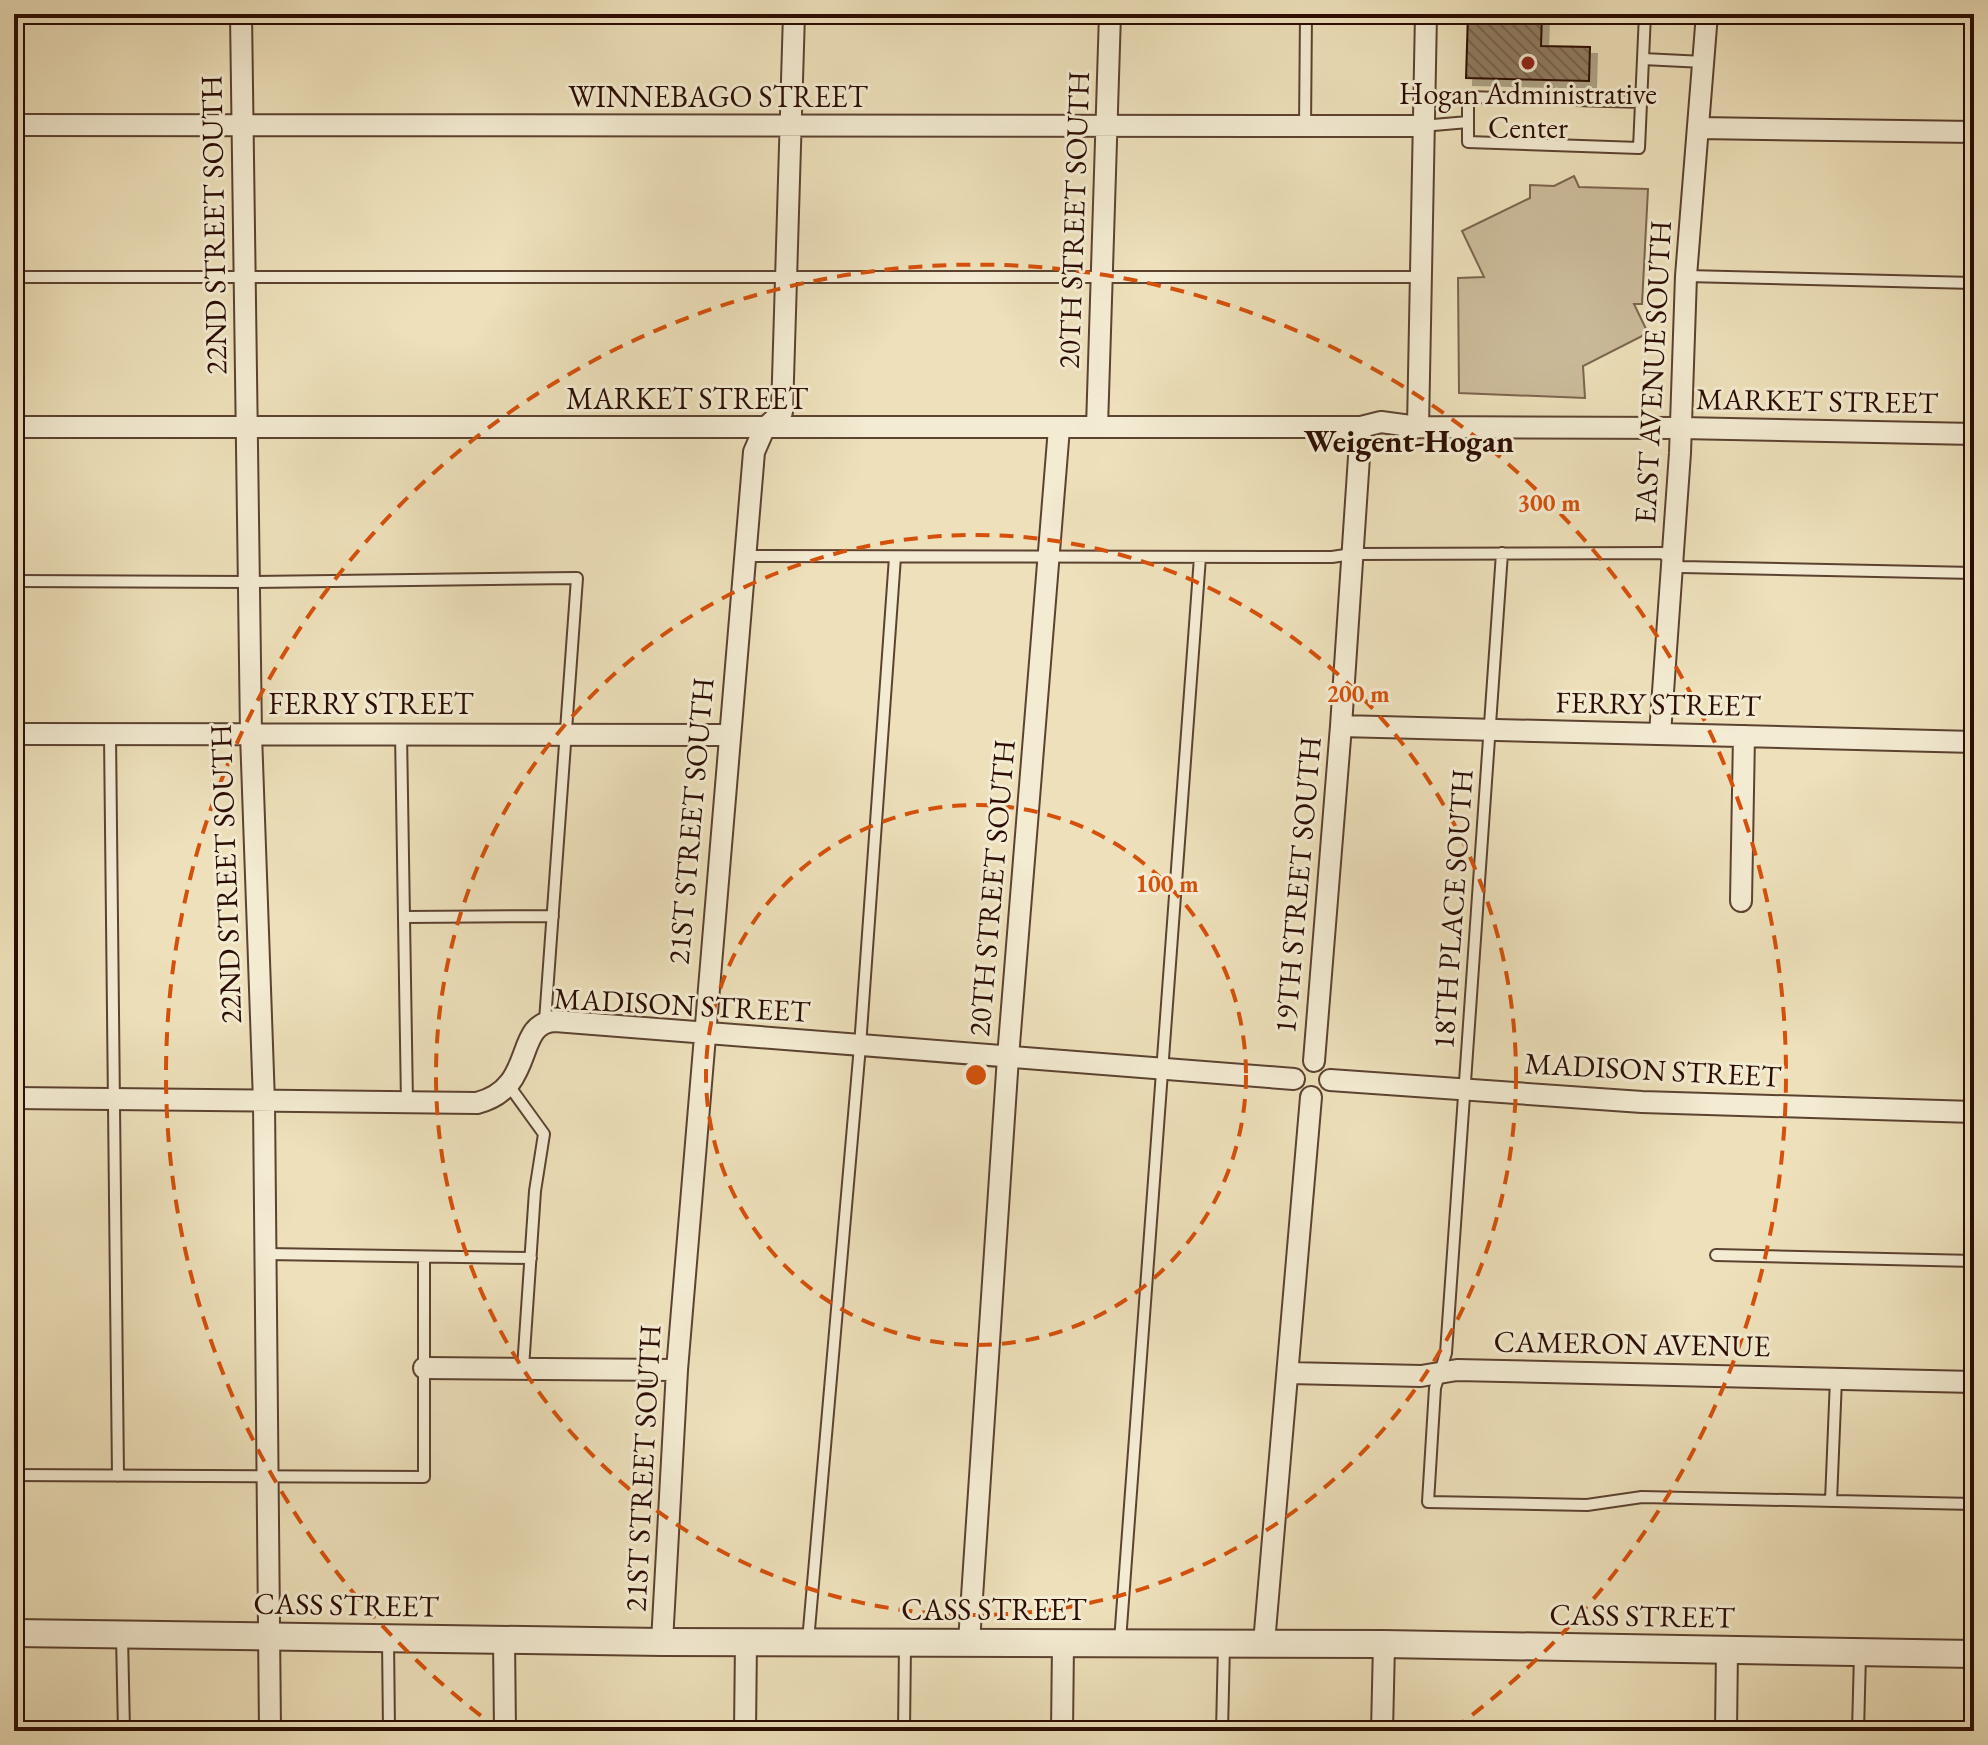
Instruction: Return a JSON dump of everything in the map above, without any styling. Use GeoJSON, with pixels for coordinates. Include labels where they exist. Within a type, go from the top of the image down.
{"type":"FeatureCollection","features":[{"type":"Feature","properties":{"kind":"street","name":"22ND STREET SOUTH"},"geometry":{"type":"LineString","coordinates":[[241,14],[251,734],[264,1102],[270,1731]]}},
{"type":"Feature","properties":{"kind":"street","name":"21ST STREET SOUTH"},"geometry":{"type":"LineString","coordinates":[[662,1642],[677,1370],[754,452],[764,429],[782,412],[794,14]]}},
{"type":"Feature","properties":{"kind":"street","name":"20TH STREET SOUTH"},"geometry":{"type":"LineString","coordinates":[[1097,427],[1110,14]]}},
{"type":"Feature","properties":{"kind":"street"},"geometry":{"type":"LineString","coordinates":[[1418,427],[1421,126],[1426,14]]}},
{"type":"Feature","properties":{"kind":"street","name":"EAST AVENUE SOUTH"},"geometry":{"type":"LineString","coordinates":[[1660,734],[1681,428],[1686,276],[1707,14]]}},
{"type":"Feature","properties":{"kind":"street","name":"WINNEBAGO STREET"},"geometry":{"type":"LineString","coordinates":[[14,125],[1421,126]]}},
{"type":"Feature","properties":{"kind":"street"},"geometry":{"type":"LineString","coordinates":[[1699,128],[1974,132]]}},
{"type":"Feature","properties":{"kind":"street","name":"MARKET STREET"},"geometry":{"type":"LineString","coordinates":[[14,427],[1361,427],[1376,433],[1397,433],[1418,427],[1974,434]]}},
{"type":"Feature","properties":{"kind":"street","name":"19TH STREET SOUTH"},"geometry":{"type":"LineString","coordinates":[[1314,1061],[1361,427]]}},
{"type":"Feature","properties":{"kind":"street","name":"20TH STREET SOUTH"},"geometry":{"type":"LineString","coordinates":[[969,1642],[1008,1057],[1059,428]]}},
{"type":"Feature","properties":{"kind":"street","name":"FERRY STREET"},"geometry":{"type":"LineString","coordinates":[[1341,726],[1974,742]]}},
{"type":"Feature","properties":{"kind":"street","name":"FERRY STREET"},"geometry":{"type":"LineString","coordinates":[[14,734],[728,735]]}},
{"type":"Feature","properties":{"kind":"street"},"geometry":{"type":"LineString","coordinates":[[1741,901],[1744,736]]}},
{"type":"Feature","properties":{"kind":"street","name":"MADISON STREET"},"geometry":{"type":"LineString","coordinates":[[510,1087],[533,1031],[545,1021],[1294,1079]]}},
{"type":"Feature","properties":{"kind":"street"},"geometry":{"type":"LineString","coordinates":[[1314,1061],[1327,1070],[1330,1080],[1321,1094],[1311,1097],[1297,1089],[1294,1079],[1298,1068],[1314,1061]]}},
{"type":"Feature","properties":{"kind":"street","name":"MADISON STREET"},"geometry":{"type":"LineString","coordinates":[[1330,1080],[1642,1102],[1974,1112]]}},
{"type":"Feature","properties":{"kind":"street"},"geometry":{"type":"LineString","coordinates":[[14,1098],[477,1103],[496,1098],[510,1087]]}},
{"type":"Feature","properties":{"kind":"street"},"geometry":{"type":"LineString","coordinates":[[1264,1643],[1311,1097]]}},
{"type":"Feature","properties":{"kind":"street"},"geometry":{"type":"LineString","coordinates":[[424,1368],[677,1370]]}},
{"type":"Feature","properties":{"kind":"street","name":"CAMERON AVENUE"},"geometry":{"type":"LineString","coordinates":[[1289,1373],[1438,1374],[1457,1370],[1974,1382]]}},
{"type":"Feature","properties":{"kind":"street","name":"CASS STREET"},"geometry":{"type":"LineString","coordinates":[[14,1633],[662,1642],[1384,1644],[1974,1654]]}},
{"type":"Feature","properties":{"kind":"street"},"geometry":{"type":"LineString","coordinates":[[504,1639],[505,1731]]}},
{"type":"Feature","properties":{"kind":"street"},"geometry":{"type":"LineString","coordinates":[[745,1731],[746,1641]]}},
{"type":"Feature","properties":{"kind":"street"},"geometry":{"type":"LineString","coordinates":[[1062,1731],[1063,1643]]}},
{"type":"Feature","properties":{"kind":"street"},"geometry":{"type":"LineString","coordinates":[[1382,1731],[1384,1644]]}},
{"type":"Feature","properties":{"kind":"street"},"geometry":{"type":"LineString","coordinates":[[1726,1731],[1727,1649]]}},
{"type":"Feature","properties":{"kind":"lane"},"geometry":{"type":"LineString","coordinates":[[1305,128],[1306,14]]}},
{"type":"Feature","properties":{"kind":"lane"},"geometry":{"type":"LineString","coordinates":[[1641,102],[1468,97],[1468,142],[1639,148],[1645,14]]}},
{"type":"Feature","properties":{"kind":"lane"},"geometry":{"type":"LineString","coordinates":[[1643,59],[1704,62]]}},
{"type":"Feature","properties":{"kind":"lane"},"geometry":{"type":"LineString","coordinates":[[1421,126],[1468,122]]}},
{"type":"Feature","properties":{"kind":"lane"},"geometry":{"type":"LineString","coordinates":[[1686,276],[1974,283]]}},
{"type":"Feature","properties":{"kind":"lane"},"geometry":{"type":"LineString","coordinates":[[14,277],[1419,277]]}},
{"type":"Feature","properties":{"kind":"lane","name":"18TH PLACE SOUTH"},"geometry":{"type":"LineString","coordinates":[[1502,553],[1446,1353],[1438,1374],[1428,1502],[1587,1505],[1642,1497],[1831,1501]]}},
{"type":"Feature","properties":{"kind":"lane"},"geometry":{"type":"LineString","coordinates":[[744,556],[1200,557],[1662,553],[1681,567],[1974,573]]}},
{"type":"Feature","properties":{"kind":"lane"},"geometry":{"type":"LineString","coordinates":[[808,1641],[860,1046],[895,557]]}},
{"type":"Feature","properties":{"kind":"lane"},"geometry":{"type":"LineString","coordinates":[[1120,1643],[1200,557]]}},
{"type":"Feature","properties":{"kind":"lane"},"geometry":{"type":"LineString","coordinates":[[14,581],[577,578],[545,1021]]}},
{"type":"Feature","properties":{"kind":"lane"},"geometry":{"type":"LineString","coordinates":[[401,733],[407,1103]]}},
{"type":"Feature","properties":{"kind":"lane"},"geometry":{"type":"LineString","coordinates":[[110,735],[118,1476]]}},
{"type":"Feature","properties":{"kind":"lane"},"geometry":{"type":"LineString","coordinates":[[406,917],[553,916]]}},
{"type":"Feature","properties":{"kind":"lane"},"geometry":{"type":"LineString","coordinates":[[510,1087],[544,1134],[535,1191],[523,1368]]}},
{"type":"Feature","properties":{"kind":"lane"},"geometry":{"type":"LineString","coordinates":[[266,1254],[531,1258]]}},
{"type":"Feature","properties":{"kind":"lane"},"geometry":{"type":"LineString","coordinates":[[1716,1255],[1974,1261]]}},
{"type":"Feature","properties":{"kind":"lane"},"geometry":{"type":"LineString","coordinates":[[14,1475],[424,1477],[424,1257]]}},
{"type":"Feature","properties":{"kind":"lane"},"geometry":{"type":"LineString","coordinates":[[1836,1379],[1831,1501],[1974,1504]]}},
{"type":"Feature","properties":{"kind":"lane"},"geometry":{"type":"LineString","coordinates":[[122,1634],[124,1731]]}},
{"type":"Feature","properties":{"kind":"lane"},"geometry":{"type":"LineString","coordinates":[[388,1637],[389,1731]]}},
{"type":"Feature","properties":{"kind":"lane"},"geometry":{"type":"LineString","coordinates":[[904,1731],[905,1641]]}},
{"type":"Feature","properties":{"kind":"lane"},"geometry":{"type":"LineString","coordinates":[[1222,1731],[1224,1643]]}},
{"type":"Feature","properties":{"kind":"lane"},"geometry":{"type":"LineString","coordinates":[[1858,1731],[1860,1652]]}},
{"type":"Feature","properties":{"kind":"shaded area"},"geometry":{"type":"Polygon","coordinates":[[[1574,176],[1579,187],[1648,189],[1642,304],[1634,304],[1648,333],[1583,366],[1585,398],[1459,393],[1458,278],[1484,277],[1462,231],[1530,198],[1530,185],[1554,186],[1574,176]]]}},
{"type":"Feature","properties":{"kind":"building","name":"Hogan Administrative Center"},"geometry":{"type":"Polygon","coordinates":[[[1468,14],[1542,14],[1541,46],[1590,47],[1589,81],[1466,78],[1468,14]]]}},
{"type":"Feature","properties":{"kind":"place","name":"Hogan Administrative Center"},"geometry":{"type":"Point","coordinates":[1528,63]}},
{"type":"Feature","properties":{"kind":"district","name":"Weigent-Hogan"},"geometry":{"type":"Point","coordinates":[1409,441]}}]}
